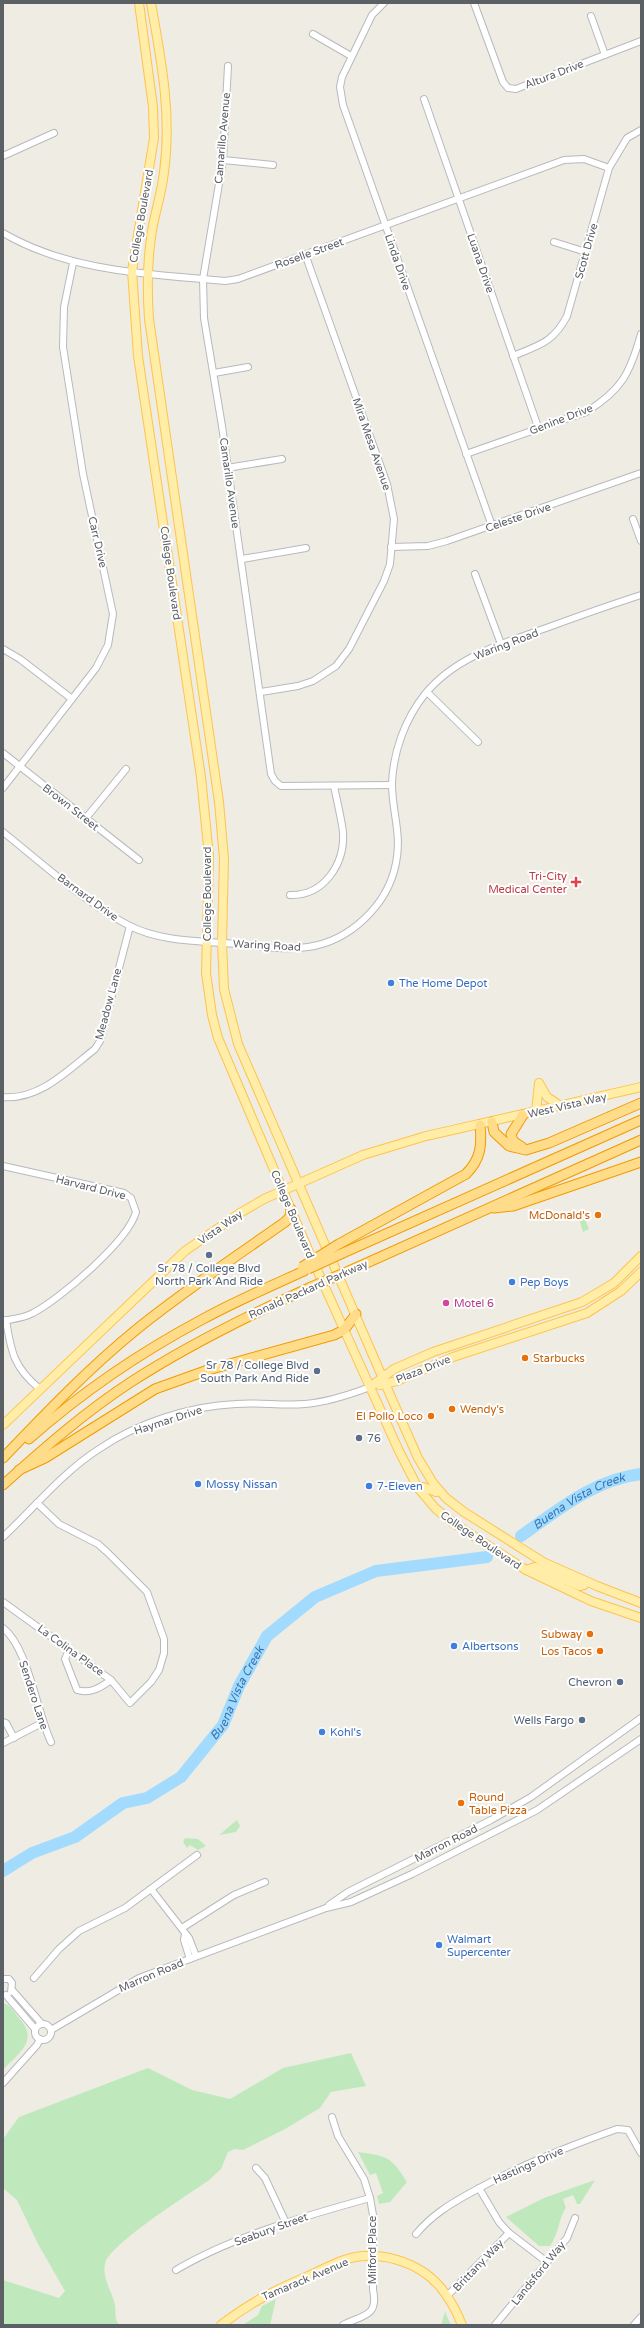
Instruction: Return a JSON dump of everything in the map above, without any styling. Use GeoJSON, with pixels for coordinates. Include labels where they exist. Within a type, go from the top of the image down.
{"type":"FeatureCollection","features":[{"type":"Feature","properties":{"kind":"highway"},"geometry":{"type":"LineString","coordinates":[[492,1122],[494,1132],[509,1146],[526,1150],[549,1143],[641,1103]]}},
{"type":"Feature","properties":{"kind":"highway"},"geometry":{"type":"LineString","coordinates":[[523,1115],[511,1134],[513,1141],[526,1150]]}},
{"type":"Feature","properties":{"kind":"highway","name":"Ronald Packard Parkway"},"geometry":{"type":"LineString","coordinates":[[3,1461],[80,1397],[139,1356],[204,1318],[276,1284],[303,1269],[343,1253],[641,1120]]}},
{"type":"Feature","properties":{"kind":"highway"},"geometry":{"type":"LineString","coordinates":[[303,1269],[339,1244],[466,1174],[474,1166],[480,1155],[482,1141],[480,1125]]}},
{"type":"Feature","properties":{"kind":"highway","name":"Ronald Packard Parkway"},"geometry":{"type":"LineString","coordinates":[[3,1484],[68,1428],[130,1383],[206,1337],[311,1287],[641,1140]]}},
{"type":"Feature","properties":{"kind":"highway"},"geometry":{"type":"LineString","coordinates":[[483,1210],[513,1206],[641,1162]]}},
{"type":"Feature","properties":{"kind":"highway"},"geometry":{"type":"LineString","coordinates":[[3,1458],[51,1408],[136,1330],[222,1266],[285,1222],[290,1217],[291,1209]]}},
{"type":"Feature","properties":{"kind":"highway"},"geometry":{"type":"LineString","coordinates":[[19,1470],[46,1458],[155,1389],[202,1372],[334,1335],[344,1330],[356,1314]]}},
{"type":"Feature","properties":{"kind":"main road","name":"College Boulevard"},"geometry":{"type":"LineString","coordinates":[[139,3],[153,107],[154,138],[132,271],[138,356],[201,777],[209,856],[206,973],[212,1015],[218,1038],[344,1330],[406,1468],[418,1488],[436,1510],[526,1570],[591,1601],[641,1618]]}},
{"type":"Feature","properties":{"kind":"main road","name":"College Boulevard"},"geometry":{"type":"LineString","coordinates":[[151,3],[163,68],[168,127],[164,172],[152,232],[147,273],[150,331],[219,802],[224,859],[222,943],[224,989],[230,1018],[238,1044],[384,1381],[426,1473],[439,1491],[464,1512],[520,1549],[543,1562],[586,1582],[641,1603]]}},
{"type":"Feature","properties":{"kind":"main road"},"geometry":{"type":"LineString","coordinates":[[536,1112],[539,1083],[547,1097],[561,1106]]}},
{"type":"Feature","properties":{"kind":"main road","name":"West Vista Way"},"geometry":{"type":"LineString","coordinates":[[492,1122],[641,1087]]}},
{"type":"Feature","properties":{"kind":"main road","name":"Vista Way"},"geometry":{"type":"LineString","coordinates":[[3,1425],[185,1251],[240,1213],[299,1182],[363,1155],[426,1136],[492,1122]]}},
{"type":"Feature","properties":{"kind":"main road","name":"Plaza Drive"},"geometry":{"type":"LineString","coordinates":[[384,1381],[394,1369],[484,1335],[568,1308],[599,1293],[614,1283],[641,1256]]}},
{"type":"Feature","properties":{"kind":"main road","name":"Plaza Drive"},"geometry":{"type":"LineString","coordinates":[[370,1387],[384,1381],[397,1381],[447,1359],[572,1319],[606,1303],[641,1272]]}},
{"type":"Feature","properties":{"kind":"main road"},"geometry":{"type":"LineString","coordinates":[[599,1293],[606,1303]]}},
{"type":"Feature","properties":{"kind":"main road"},"geometry":{"type":"LineString","coordinates":[[480,1348],[485,1338],[484,1335]]}},
{"type":"Feature","properties":{"kind":"main road"},"geometry":{"type":"LineString","coordinates":[[406,1468],[417,1468],[426,1473]]}},
{"type":"Feature","properties":{"kind":"main road"},"geometry":{"type":"LineString","coordinates":[[418,1488],[423,1487],[436,1492],[439,1491]]}},
{"type":"Feature","properties":{"kind":"main road"},"geometry":{"type":"LineString","coordinates":[[526,1570],[535,1567],[579,1586],[584,1585],[586,1582]]}},
{"type":"Feature","properties":{"kind":"main road","name":"Tamarack Avenue"},"geometry":{"type":"LineString","coordinates":[[221,2325],[249,2303],[266,2294],[344,2260],[373,2256],[396,2259],[416,2268],[440,2287],[447,2296],[462,2325]]}},
{"type":"Feature","properties":{"kind":"street","name":"Linda Drive"},"geometry":{"type":"LineString","coordinates":[[384,3],[372,15],[342,77],[340,87],[343,105],[492,526]]}},
{"type":"Feature","properties":{"kind":"street","name":"Altura Drive"},"geometry":{"type":"LineString","coordinates":[[474,3],[503,82],[508,88],[516,89],[641,42]]}},
{"type":"Feature","properties":{"kind":"street"},"geometry":{"type":"LineString","coordinates":[[591,16],[605,55]]}},
{"type":"Feature","properties":{"kind":"street"},"geometry":{"type":"LineString","coordinates":[[313,34],[351,56]]}},
{"type":"Feature","properties":{"kind":"street","name":"Camarillo Avenue"},"geometry":{"type":"LineString","coordinates":[[228,66],[223,160],[203,279],[204,318],[214,373],[227,468],[242,559],[271,774],[275,781],[281,786],[392,785]]}},
{"type":"Feature","properties":{"kind":"street","name":"Luana Drive"},"geometry":{"type":"LineString","coordinates":[[424,98],[538,427]]}},
{"type":"Feature","properties":{"kind":"street","name":"Scott Drive"},"geometry":{"type":"LineString","coordinates":[[513,356],[547,341],[559,331],[567,316],[609,168],[627,138],[641,130]]}},
{"type":"Feature","properties":{"kind":"street"},"geometry":{"type":"LineString","coordinates":[[3,156],[54,133]]}},
{"type":"Feature","properties":{"kind":"street","name":"Roselle Street"},"geometry":{"type":"LineString","coordinates":[[3,233],[24,245],[73,263],[147,273],[225,281],[238,279],[564,160],[584,159],[609,168]]}},
{"type":"Feature","properties":{"kind":"street"},"geometry":{"type":"LineString","coordinates":[[223,160],[273,165]]}},
{"type":"Feature","properties":{"kind":"street"},"geometry":{"type":"LineString","coordinates":[[554,242],[586,252]]}},
{"type":"Feature","properties":{"kind":"street","name":"Mira Mesa Avenue"},"geometry":{"type":"LineString","coordinates":[[261,692],[298,686],[314,681],[336,666],[349,649],[384,581],[390,564],[394,519],[388,484],[305,254]]}},
{"type":"Feature","properties":{"kind":"street","name":"Carr Drive"},"geometry":{"type":"LineString","coordinates":[[3,788],[96,668],[108,644],[113,614],[110,594],[83,474],[63,347],[64,307],[73,263]]}},
{"type":"Feature","properties":{"kind":"street","name":"Genine Drive"},"geometry":{"type":"LineString","coordinates":[[466,454],[538,427],[586,412],[601,403],[621,383],[633,359],[641,334]]}},
{"type":"Feature","properties":{"kind":"street"},"geometry":{"type":"LineString","coordinates":[[633,359],[641,361]]}},
{"type":"Feature","properties":{"kind":"street"},"geometry":{"type":"LineString","coordinates":[[214,373],[248,367]]}},
{"type":"Feature","properties":{"kind":"street"},"geometry":{"type":"LineString","coordinates":[[227,468],[282,460]]}},
{"type":"Feature","properties":{"kind":"street","name":"Celeste Drive"},"geometry":{"type":"LineString","coordinates":[[391,547],[428,546],[492,526],[641,473]]}},
{"type":"Feature","properties":{"kind":"street"},"geometry":{"type":"LineString","coordinates":[[633,519],[641,541]]}},
{"type":"Feature","properties":{"kind":"street"},"geometry":{"type":"LineString","coordinates":[[242,559],[306,548]]}},
{"type":"Feature","properties":{"kind":"street"},"geometry":{"type":"LineString","coordinates":[[475,574],[501,644]]}},
{"type":"Feature","properties":{"kind":"street","name":"Waring Road"},"geometry":{"type":"LineString","coordinates":[[207,942],[288,948],[308,947],[336,938],[364,920],[388,889],[396,864],[399,831],[392,785],[397,750],[406,725],[427,692],[449,670],[475,655],[501,644],[641,595]]}},
{"type":"Feature","properties":{"kind":"street"},"geometry":{"type":"LineString","coordinates":[[3,649],[72,699]]}},
{"type":"Feature","properties":{"kind":"street"},"geometry":{"type":"LineString","coordinates":[[427,692],[478,742]]}},
{"type":"Feature","properties":{"kind":"street","name":"Brown Street"},"geometry":{"type":"LineString","coordinates":[[3,753],[139,860]]}},
{"type":"Feature","properties":{"kind":"street"},"geometry":{"type":"LineString","coordinates":[[86,818],[126,769]]}},
{"type":"Feature","properties":{"kind":"street"},"geometry":{"type":"LineString","coordinates":[[290,895],[314,891],[334,873],[342,851],[343,833],[334,786]]}},
{"type":"Feature","properties":{"kind":"street","name":"Barnard Drive"},"geometry":{"type":"LineString","coordinates":[[3,832],[103,910],[130,926],[156,936],[207,942]]}},
{"type":"Feature","properties":{"kind":"street","name":"Meadow Lane"},"geometry":{"type":"LineString","coordinates":[[3,1097],[18,1097],[42,1090],[98,1045],[130,926]]}},
{"type":"Feature","properties":{"kind":"street","name":"Harvard Drive"},"geometry":{"type":"LineString","coordinates":[[3,1166],[124,1193],[131,1198],[136,1212],[120,1238],[78,1280],[33,1313],[5,1320]]}},
{"type":"Feature","properties":{"kind":"street"},"geometry":{"type":"LineString","coordinates":[[5,1320],[10,1343],[20,1370],[40,1389]]}},
{"type":"Feature","properties":{"kind":"street","name":"Haymar Drive"},"geometry":{"type":"LineString","coordinates":[[3,1537],[37,1503],[98,1449],[141,1427],[209,1407],[235,1404],[305,1404],[332,1400],[370,1387]]}},
{"type":"Feature","properties":{"kind":"street","name":"La Colina Place"},"geometry":{"type":"LineString","coordinates":[[5,1602],[111,1680],[130,1703],[151,1682],[159,1670],[164,1653],[164,1639],[147,1592],[98,1544],[59,1524],[37,1503]]}},
{"type":"Feature","properties":{"kind":"street","name":"Sendero Lane"},"geometry":{"type":"LineString","coordinates":[[3,1628],[11,1634],[20,1654],[41,1710],[42,1723],[51,1742]]}},
{"type":"Feature","properties":{"kind":"street"},"geometry":{"type":"LineString","coordinates":[[69,1650],[65,1660],[77,1690],[83,1692],[95,1690],[111,1680]]}},
{"type":"Feature","properties":{"kind":"street","name":"Marron Road"},"geometry":{"type":"LineString","coordinates":[[326,1908],[348,1892],[490,1821],[526,1799],[641,1718]]}},
{"type":"Feature","properties":{"kind":"street"},"geometry":{"type":"LineString","coordinates":[[3,1722],[6,1723],[14,1738]]}},
{"type":"Feature","properties":{"kind":"street"},"geometry":{"type":"LineString","coordinates":[[3,1744],[42,1723]]}},
{"type":"Feature","properties":{"kind":"street","name":"Marron Road"},"geometry":{"type":"LineString","coordinates":[[51,2030],[139,1978],[326,1908],[351,1902],[392,1884],[537,1810],[641,1739]]}},
{"type":"Feature","properties":{"kind":"street"},"geometry":{"type":"LineString","coordinates":[[34,1978],[80,1932],[125,1908],[197,1855]]}},
{"type":"Feature","properties":{"kind":"street"},"geometry":{"type":"LineString","coordinates":[[184,1931],[234,1895],[265,1882]]}},
{"type":"Feature","properties":{"kind":"street"},"geometry":{"type":"LineString","coordinates":[[151,1889],[189,1938],[193,1958]]}},
{"type":"Feature","properties":{"kind":"street"},"geometry":{"type":"LineString","coordinates":[[3,1979],[11,1981],[12,1990],[41,2023],[48,2025],[51,2030],[49,2037],[40,2039]]}},
{"type":"Feature","properties":{"kind":"street"},"geometry":{"type":"LineString","coordinates":[[12,1990],[5,1995],[35,2029],[35,2035],[40,2039]]}},
{"type":"Feature","properties":{"kind":"street"},"geometry":{"type":"LineString","coordinates":[[35,2029],[41,2023]]}},
{"type":"Feature","properties":{"kind":"street"},"geometry":{"type":"LineString","coordinates":[[3,2083],[37,2045],[40,2039]]}},
{"type":"Feature","properties":{"kind":"street","name":"Milford Place"},"geometry":{"type":"LineString","coordinates":[[332,2117],[338,2136],[364,2179],[373,2214],[372,2290],[375,2301],[372,2309],[366,2315],[343,2325]]}},
{"type":"Feature","properties":{"kind":"street","name":"Hastings Drive"},"geometry":{"type":"LineString","coordinates":[[416,2234],[437,2212],[479,2188],[543,2156],[617,2129],[628,2130],[641,2153]]}},
{"type":"Feature","properties":{"kind":"street"},"geometry":{"type":"LineString","coordinates":[[256,2168],[265,2178],[286,2223]]}},
{"type":"Feature","properties":{"kind":"street"},"geometry":{"type":"LineString","coordinates":[[479,2188],[499,2222],[509,2233],[547,2262]]}},
{"type":"Feature","properties":{"kind":"street","name":"Seabury Street"},"geometry":{"type":"LineString","coordinates":[[176,2270],[199,2256],[286,2223],[370,2198]]}},
{"type":"Feature","properties":{"kind":"street","name":"Landsford Way"},"geometry":{"type":"LineString","coordinates":[[495,2325],[567,2238],[575,2218]]}},
{"type":"Feature","properties":{"kind":"street","name":"Brittany Way"},"geometry":{"type":"LineString","coordinates":[[447,2296],[509,2233]]}},
{"type":"Feature","properties":{"kind":"street"},"geometry":{"type":"LineString","coordinates":[[634,2325],[641,2317]]}},
{"type":"Feature","properties":{"kind":"green space"},"geometry":{"type":"Polygon","coordinates":[[[584,1217],[589,1229],[583,1232],[579,1219],[584,1217]]]}},
{"type":"Feature","properties":{"kind":"green space"},"geometry":{"type":"Polygon","coordinates":[[[237,1820],[240,1826],[236,1832],[219,1835],[237,1820]]]}},
{"type":"Feature","properties":{"kind":"green space"},"geometry":{"type":"Polygon","coordinates":[[[185,1838],[198,1839],[206,1846],[198,1850],[190,1845],[187,1848],[183,1842],[185,1838]]]}},
{"type":"Feature","properties":{"kind":"green space"},"geometry":{"type":"Polygon","coordinates":[[[3,2003],[8,2005],[14,2011],[25,2026],[27,2040],[20,2052],[3,2070],[3,2003]]]}},
{"type":"Feature","properties":{"kind":"green space"},"geometry":{"type":"Polygon","coordinates":[[[351,2053],[366,2086],[331,2092],[320,2108],[285,2129],[243,2150],[235,2149],[228,2152],[221,2169],[208,2181],[150,2220],[120,2245],[110,2256],[104,2269],[114,2300],[116,2318],[119,2325],[3,2325],[3,2280],[59,2298],[65,2291],[38,2244],[17,2200],[3,2188],[3,2139],[19,2117],[148,2068],[192,2090],[230,2099],[283,2068],[351,2053]]]}},
{"type":"Feature","properties":{"kind":"green space"},"geometry":{"type":"Polygon","coordinates":[[[358,2152],[382,2156],[392,2162],[407,2182],[390,2202],[379,2204],[377,2196],[383,2193],[376,2173],[370,2175],[358,2152]]]}},
{"type":"Feature","properties":{"kind":"green space"},"geometry":{"type":"Polygon","coordinates":[[[595,2180],[580,2204],[577,2204],[573,2195],[563,2199],[566,2208],[550,2246],[539,2246],[506,2217],[544,2198],[595,2180]]]}},
{"type":"Feature","properties":{"kind":"green space"},"geometry":{"type":"Polygon","coordinates":[[[276,2299],[270,2325],[243,2325],[258,2315],[262,2306],[276,2299]]]}},
{"type":"Feature","properties":{"kind":"green space"},"geometry":{"type":"Polygon","coordinates":[[[445,2312],[451,2325],[441,2325],[445,2312]]]}},
{"type":"Feature","properties":{"kind":"waterway","name":"Buena Vista Creek"},"geometry":{"type":"LineString","coordinates":[[521,1536],[563,1506],[593,1489],[608,1482],[641,1474]]}},
{"type":"Feature","properties":{"kind":"waterway","name":"Buena Vista Creek"},"geometry":{"type":"LineString","coordinates":[[3,1871],[32,1853],[75,1837],[123,1803],[147,1798],[181,1777],[223,1725],[239,1686],[267,1636],[315,1597],[376,1571],[487,1557]]}},
{"type":"Feature","properties":{"kind":"place","name":"Tri-City Medical Center"},"geometry":{"type":"Point","coordinates":[576,882]}},
{"type":"Feature","properties":{"kind":"place","name":"The Home Depot"},"geometry":{"type":"Point","coordinates":[391,983]}},
{"type":"Feature","properties":{"kind":"place","name":"McDonald's"},"geometry":{"type":"Point","coordinates":[598,1215]}},
{"type":"Feature","properties":{"kind":"place","name":"Sr 78 / College Blvd North Park And Ride"},"geometry":{"type":"Point","coordinates":[209,1255]}},
{"type":"Feature","properties":{"kind":"place","name":"Pep Boys"},"geometry":{"type":"Point","coordinates":[512,1282]}},
{"type":"Feature","properties":{"kind":"place","name":"Motel 6"},"geometry":{"type":"Point","coordinates":[446,1303]}},
{"type":"Feature","properties":{"kind":"place","name":"Starbucks"},"geometry":{"type":"Point","coordinates":[525,1358]}},
{"type":"Feature","properties":{"kind":"place","name":"Sr 78 / College Blvd South Park And Ride"},"geometry":{"type":"Point","coordinates":[317,1371]}},
{"type":"Feature","properties":{"kind":"place","name":"Wendy's"},"geometry":{"type":"Point","coordinates":[452,1409]}},
{"type":"Feature","properties":{"kind":"place","name":"El Pollo Loco"},"geometry":{"type":"Point","coordinates":[431,1416]}},
{"type":"Feature","properties":{"kind":"place","name":"76"},"geometry":{"type":"Point","coordinates":[359,1438]}},
{"type":"Feature","properties":{"kind":"place","name":"Mossy Nissan"},"geometry":{"type":"Point","coordinates":[198,1484]}},
{"type":"Feature","properties":{"kind":"place","name":"7-Eleven"},"geometry":{"type":"Point","coordinates":[369,1486]}},
{"type":"Feature","properties":{"kind":"place","name":"Subway"},"geometry":{"type":"Point","coordinates":[590,1634]}},
{"type":"Feature","properties":{"kind":"place","name":"Albertsons"},"geometry":{"type":"Point","coordinates":[454,1646]}},
{"type":"Feature","properties":{"kind":"place","name":"Los Tacos"},"geometry":{"type":"Point","coordinates":[600,1651]}},
{"type":"Feature","properties":{"kind":"place","name":"Chevron"},"geometry":{"type":"Point","coordinates":[620,1682]}},
{"type":"Feature","properties":{"kind":"place","name":"Wells Fargo"},"geometry":{"type":"Point","coordinates":[582,1720]}},
{"type":"Feature","properties":{"kind":"place","name":"Kohl's"},"geometry":{"type":"Point","coordinates":[322,1732]}},
{"type":"Feature","properties":{"kind":"place","name":"Round Table Pizza"},"geometry":{"type":"Point","coordinates":[461,1803]}},
{"type":"Feature","properties":{"kind":"place","name":"Walmart Supercenter"},"geometry":{"type":"Point","coordinates":[439,1945]}}]}
